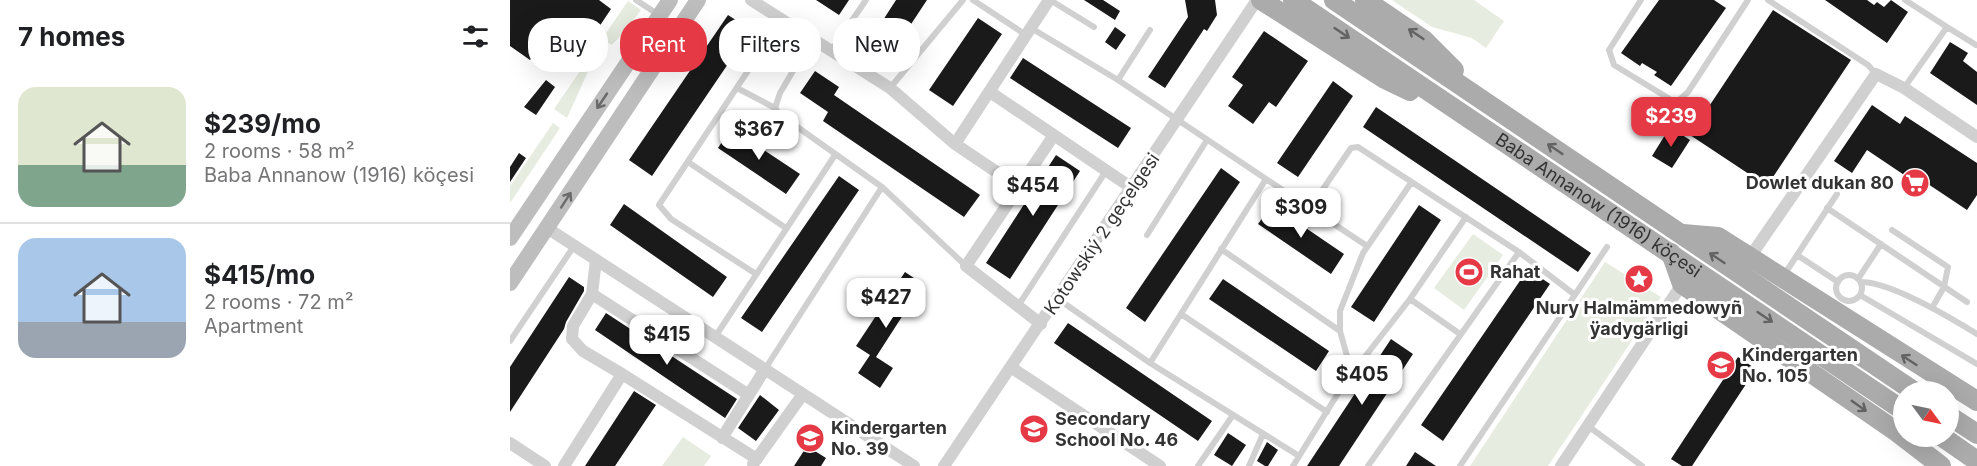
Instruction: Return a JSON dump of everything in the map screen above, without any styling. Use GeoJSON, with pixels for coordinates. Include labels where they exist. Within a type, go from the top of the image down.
{"type":"FeatureCollection","features":[{"type":"Feature","properties":{"kind":"main road"},"geometry":{"type":"LineString","coordinates":[[510,238],[670,0]]}},
{"type":"Feature","properties":{"kind":"main road"},"geometry":{"type":"LineString","coordinates":[[510,284],[698,0]]}},
{"type":"Feature","properties":{"kind":"main road"},"geometry":{"type":"LineString","coordinates":[[1259,0],[1385,79],[1477,124]]}},
{"type":"Feature","properties":{"kind":"main road","name":"Baba Annanow (1916) köçesi"},"geometry":{"type":"LineString","coordinates":[[1293,0],[1893,404]]}},
{"type":"Feature","properties":{"kind":"main road","name":"Baba Annanow (1916) köçesi"},"geometry":{"type":"LineString","coordinates":[[1334,0],[1899,381]]}},
{"type":"Feature","properties":{"kind":"main road"},"geometry":{"type":"LineString","coordinates":[[1365,0],[1424,40],[1488,104]]}},
{"type":"Feature","properties":{"kind":"main road"},"geometry":{"type":"LineString","coordinates":[[1679,233],[1718,237],[1977,402]]}},
{"type":"Feature","properties":{"kind":"main road"},"geometry":{"type":"LineString","coordinates":[[1671,253],[1682,284],[1897,432],[1941,466]]}},
{"type":"Feature","properties":{"kind":"main road"},"geometry":{"type":"LineString","coordinates":[[1959,422],[1977,434]]}},
{"type":"Feature","properties":{"kind":"main road"},"geometry":{"type":"LineString","coordinates":[[1957,447],[1977,461]]}},
{"type":"Feature","properties":{"kind":"street"},"geometry":{"type":"LineString","coordinates":[[752,0],[778,18]]}},
{"type":"Feature","properties":{"kind":"street"},"geometry":{"type":"LineString","coordinates":[[955,144],[1049,0]]}},
{"type":"Feature","properties":{"kind":"street","name":"Kotowskiý 2 geçelgesi"},"geometry":{"type":"LineString","coordinates":[[944,466],[1259,0]]}},
{"type":"Feature","properties":{"kind":"street"},"geometry":{"type":"LineString","coordinates":[[821,45],[890,88],[955,144],[1019,187]]}},
{"type":"Feature","properties":{"kind":"street"},"geometry":{"type":"LineString","coordinates":[[1750,257],[1876,74],[1904,88],[1977,137]]}},
{"type":"Feature","properties":{"kind":"street"},"geometry":{"type":"LineString","coordinates":[[990,92],[1132,188]]}},
{"type":"Feature","properties":{"kind":"street"},"geometry":{"type":"LineString","coordinates":[[1041,324],[966,266],[1054,135]]}},
{"type":"Feature","properties":{"kind":"street"},"geometry":{"type":"LineString","coordinates":[[547,228],[914,466]]}},
{"type":"Feature","properties":{"kind":"street"},"geometry":{"type":"LineString","coordinates":[[596,260],[592,294],[573,326],[572,339],[583,351],[722,438],[754,463],[803,394]]}},
{"type":"Feature","properties":{"kind":"street"},"geometry":{"type":"LineString","coordinates":[[1561,466],[1682,284]]}},
{"type":"Feature","properties":{"kind":"street"},"geometry":{"type":"LineString","coordinates":[[592,294],[749,395]]}},
{"type":"Feature","properties":{"kind":"street"},"geometry":{"type":"LineString","coordinates":[[1012,368],[1160,466]]}},
{"type":"Feature","properties":{"kind":"street"},"geometry":{"type":"LineString","coordinates":[[722,438],[765,369]]}},
{"type":"Feature","properties":{"kind":"street"},"geometry":{"type":"LineString","coordinates":[[564,466],[622,374]]}},
{"type":"Feature","properties":{"kind":"street"},"geometry":{"type":"LineString","coordinates":[[510,443],[545,466]]}},
{"type":"Feature","properties":{"kind":"lane"},"geometry":{"type":"LineString","coordinates":[[636,0],[659,15]]}},
{"type":"Feature","properties":{"kind":"lane"},"geometry":{"type":"LineString","coordinates":[[831,51],[866,0]]}},
{"type":"Feature","properties":{"kind":"lane"},"geometry":{"type":"LineString","coordinates":[[890,88],[963,0]]}},
{"type":"Feature","properties":{"kind":"lane"},"geometry":{"type":"LineString","coordinates":[[972,0],[1118,80],[1367,246]]}},
{"type":"Feature","properties":{"kind":"lane"},"geometry":{"type":"LineString","coordinates":[[1049,0],[1094,27]]}},
{"type":"Feature","properties":{"kind":"lane"},"geometry":{"type":"LineString","coordinates":[[1641,0],[1609,50],[1610,58],[1614,65],[1673,101],[1678,101],[1688,92],[1748,0]]}},
{"type":"Feature","properties":{"kind":"lane"},"geometry":{"type":"LineString","coordinates":[[1768,0],[1868,65],[1876,74]]}},
{"type":"Feature","properties":{"kind":"lane"},"geometry":{"type":"LineString","coordinates":[[1905,0],[1916,3],[1947,27],[1977,45]]}},
{"type":"Feature","properties":{"kind":"lane"},"geometry":{"type":"LineString","coordinates":[[1904,88],[1947,27]]}},
{"type":"Feature","properties":{"kind":"lane"},"geometry":{"type":"LineString","coordinates":[[1118,80],[1150,30]]}},
{"type":"Feature","properties":{"kind":"lane"},"geometry":{"type":"LineString","coordinates":[[748,72],[659,205],[663,212],[756,274]]}},
{"type":"Feature","properties":{"kind":"lane"},"geometry":{"type":"LineString","coordinates":[[775,108],[780,93],[792,72]]}},
{"type":"Feature","properties":{"kind":"lane"},"geometry":{"type":"LineString","coordinates":[[737,88],[775,108],[787,122],[882,187],[966,266]]}},
{"type":"Feature","properties":{"kind":"lane"},"geometry":{"type":"LineString","coordinates":[[1147,235],[1207,140]]}},
{"type":"Feature","properties":{"kind":"lane"},"geometry":{"type":"LineString","coordinates":[[1310,208],[1351,148],[1365,151],[1519,252],[1575,295]]}},
{"type":"Feature","properties":{"kind":"lane"},"geometry":{"type":"LineString","coordinates":[[715,337],[835,155]]}},
{"type":"Feature","properties":{"kind":"lane"},"geometry":{"type":"LineString","coordinates":[[688,162],[786,228]]}},
{"type":"Feature","properties":{"kind":"lane"},"geometry":{"type":"LineString","coordinates":[[1018,306],[1107,171]]}},
{"type":"Feature","properties":{"kind":"lane"},"geometry":{"type":"LineString","coordinates":[[1150,363],[1266,179]]}},
{"type":"Feature","properties":{"kind":"lane"},"geometry":{"type":"LineString","coordinates":[[1345,381],[1347,356],[1340,332],[1340,311],[1367,246],[1411,183]]}},
{"type":"Feature","properties":{"kind":"lane"},"geometry":{"type":"LineString","coordinates":[[765,369],[882,187]]}},
{"type":"Feature","properties":{"kind":"lane"},"geometry":{"type":"LineString","coordinates":[[1782,278],[1837,194]]}},
{"type":"Feature","properties":{"kind":"lane"},"geometry":{"type":"LineString","coordinates":[[1827,208],[1967,302]]}},
{"type":"Feature","properties":{"kind":"lane"},"geometry":{"type":"LineString","coordinates":[[1293,466],[1345,381],[1410,299],[1466,217]]}},
{"type":"Feature","properties":{"kind":"lane"},"geometry":{"type":"LineString","coordinates":[[1892,230],[1948,267],[1944,287],[1932,308]]}},
{"type":"Feature","properties":{"kind":"lane"},"geometry":{"type":"LineString","coordinates":[[1860,295],[1859,280],[1881,244]]}},
{"type":"Feature","properties":{"kind":"lane"},"geometry":{"type":"LineString","coordinates":[[510,342],[574,245]]}},
{"type":"Feature","properties":{"kind":"lane"},"geometry":{"type":"LineString","coordinates":[[1460,466],[1607,248]]}},
{"type":"Feature","properties":{"kind":"lane"},"geometry":{"type":"LineString","coordinates":[[1221,249],[1340,332]]}},
{"type":"Feature","properties":{"kind":"lane"},"geometry":{"type":"LineString","coordinates":[[1368,466],[1519,252]]}},
{"type":"Feature","properties":{"kind":"lane"},"geometry":{"type":"LineString","coordinates":[[1797,255],[1838,282]]}},
{"type":"Feature","properties":{"kind":"lane"},"geometry":{"type":"LineString","coordinates":[[1838,282],[1850,275],[1859,280],[1872,282],[1932,308],[1977,334]]}},
{"type":"Feature","properties":{"kind":"lane"},"geometry":{"type":"LineString","coordinates":[[1838,282],[1837,290],[1841,298],[1849,301],[1860,295]]}},
{"type":"Feature","properties":{"kind":"lane"},"geometry":{"type":"LineString","coordinates":[[1860,295],[1977,364]]}},
{"type":"Feature","properties":{"kind":"lane"},"geometry":{"type":"LineString","coordinates":[[1058,299],[1150,363],[1299,456]]}},
{"type":"Feature","properties":{"kind":"lane"},"geometry":{"type":"LineString","coordinates":[[1410,299],[1460,334]]}},
{"type":"Feature","properties":{"kind":"lane"},"geometry":{"type":"LineString","coordinates":[[1181,314],[1327,412]]}},
{"type":"Feature","properties":{"kind":"lane"},"geometry":{"type":"LineString","coordinates":[[1198,466],[1233,415]]}},
{"type":"Feature","properties":{"kind":"lane"},"geometry":{"type":"LineString","coordinates":[[1587,426],[1642,466]]}},
{"type":"Feature","properties":{"kind":"lane"},"geometry":{"type":"LineString","coordinates":[[1249,466],[1263,434]]}},
{"type":"Feature","properties":{"kind":"shaded area"},"geometry":{"type":"Polygon","coordinates":[[[1392,0],[1474,0],[1504,21],[1486,48],[1472,38],[1432,27],[1392,0]]]}},
{"type":"Feature","properties":{"kind":"shaded area"},"geometry":{"type":"Polygon","coordinates":[[[628,1],[641,10],[635,18],[620,18],[620,36],[612,45],[608,43],[608,30],[628,1]]]}},
{"type":"Feature","properties":{"kind":"shaded area"},"geometry":{"type":"Polygon","coordinates":[[[579,72],[588,72],[567,118],[554,109],[579,72]]]}},
{"type":"Feature","properties":{"kind":"shaded area"},"geometry":{"type":"Polygon","coordinates":[[[553,123],[560,128],[510,203],[510,186],[553,123]]]}},
{"type":"Feature","properties":{"kind":"shaded area","name":"Rahat"},"geometry":{"type":"Polygon","coordinates":[[[1473,234],[1503,255],[1464,310],[1434,288],[1473,234]]]}},
{"type":"Feature","properties":{"kind":"shaded area"},"geometry":{"type":"Polygon","coordinates":[[[1605,262],[1661,297],[1548,466],[1470,466],[1605,262]]]}},
{"type":"Feature","properties":{"kind":"shaded area"},"geometry":{"type":"Polygon","coordinates":[[[683,437],[711,456],[704,466],[662,466],[683,437]]]}},
{"type":"Feature","properties":{"kind":"building"},"geometry":{"type":"Polygon","coordinates":[[[510,0],[599,0],[611,9],[605,18],[528,18],[528,59],[510,46],[510,0]]]}},
{"type":"Feature","properties":{"kind":"building"},"geometry":{"type":"Polygon","coordinates":[[[816,0],[849,0],[839,15],[816,0]]]}},
{"type":"Feature","properties":{"kind":"building"},"geometry":{"type":"Polygon","coordinates":[[[896,0],[927,0],[915,18],[884,18],[896,0]]]}},
{"type":"Feature","properties":{"kind":"building"},"geometry":{"type":"Polygon","coordinates":[[[1084,0],[1103,0],[1120,11],[1115,20],[1084,0]]]}},
{"type":"Feature","properties":{"kind":"building"},"geometry":{"type":"Polygon","coordinates":[[[1185,0],[1215,0],[1217,15],[1207,31],[1204,29],[1165,88],[1148,77],[1188,17],[1185,0]]]}},
{"type":"Feature","properties":{"kind":"building"},"geometry":{"type":"Polygon","coordinates":[[[1659,0],[1714,0],[1726,8],[1671,86],[1654,75],[1657,72],[1642,63],[1640,66],[1621,53],[1659,0]]]}},
{"type":"Feature","properties":{"kind":"building"},"geometry":{"type":"Polygon","coordinates":[[[1825,0],[1867,0],[1874,5],[1877,2],[1884,7],[1891,0],[1908,12],[1887,43],[1825,0]]]}},
{"type":"Feature","properties":{"kind":"building"},"geometry":{"type":"Polygon","coordinates":[[[1773,10],[1851,60],[1767,186],[1690,135],[1773,10]]]}},
{"type":"Feature","properties":{"kind":"building"},"geometry":{"type":"Polygon","coordinates":[[[978,18],[1002,34],[953,106],[929,90],[978,18]]]}},
{"type":"Feature","properties":{"kind":"building"},"geometry":{"type":"Polygon","coordinates":[[[1115,27],[1126,35],[1116,50],[1105,42],[1115,27]]]}},
{"type":"Feature","properties":{"kind":"building"},"geometry":{"type":"Polygon","coordinates":[[[719,28],[719,72],[723,72],[652,176],[629,160],[689,72],[707,72],[707,46],[719,28]]]}},
{"type":"Feature","properties":{"kind":"building"},"geometry":{"type":"Polygon","coordinates":[[[1264,31],[1308,61],[1276,107],[1269,102],[1253,124],[1228,106],[1243,85],[1232,77],[1264,31]]]}},
{"type":"Feature","properties":{"kind":"building"},"geometry":{"type":"Polygon","coordinates":[[[1950,42],[1968,53],[1963,61],[1977,72],[1977,105],[1930,73],[1950,42]]]}},
{"type":"Feature","properties":{"kind":"building"},"geometry":{"type":"Polygon","coordinates":[[[1023,58],[1131,128],[1118,148],[1010,78],[1023,58]]]}},
{"type":"Feature","properties":{"kind":"building"},"geometry":{"type":"Polygon","coordinates":[[[816,72],[839,87],[834,95],[980,195],[964,217],[823,121],[828,112],[800,93],[816,72]]]}},
{"type":"Feature","properties":{"kind":"building"},"geometry":{"type":"Polygon","coordinates":[[[546,80],[555,87],[536,115],[524,107],[546,80]]]}},
{"type":"Feature","properties":{"kind":"building"},"geometry":{"type":"Polygon","coordinates":[[[1333,81],[1353,96],[1298,177],[1277,163],[1333,81]]]}},
{"type":"Feature","properties":{"kind":"building"},"geometry":{"type":"Polygon","coordinates":[[[1872,105],[1900,124],[1905,116],[1977,163],[1977,195],[1967,210],[1928,184],[1925,189],[1867,150],[1852,173],[1834,161],[1872,105]]]}},
{"type":"Feature","properties":{"kind":"building"},"geometry":{"type":"Polygon","coordinates":[[[1376,107],[1591,253],[1578,272],[1363,127],[1376,107]]]}},
{"type":"Feature","properties":{"kind":"building"},"geometry":{"type":"Polygon","coordinates":[[[1670,127],[1690,140],[1672,168],[1652,156],[1670,127]]]}},
{"type":"Feature","properties":{"kind":"building"},"geometry":{"type":"Polygon","coordinates":[[[731,128],[800,174],[786,194],[718,148],[731,128]]]}},
{"type":"Feature","properties":{"kind":"building"},"geometry":{"type":"Polygon","coordinates":[[[519,153],[526,158],[510,182],[510,167],[519,153]]]}},
{"type":"Feature","properties":{"kind":"building"},"geometry":{"type":"Polygon","coordinates":[[[1056,155],[1080,171],[1010,279],[986,263],[1056,155]]]}},
{"type":"Feature","properties":{"kind":"building"},"geometry":{"type":"Polygon","coordinates":[[[1221,168],[1240,182],[1145,322],[1126,308],[1221,168]]]}},
{"type":"Feature","properties":{"kind":"building"},"geometry":{"type":"Polygon","coordinates":[[[839,176],[859,190],[762,332],[741,318],[839,176]]]}},
{"type":"Feature","properties":{"kind":"building"},"geometry":{"type":"Polygon","coordinates":[[[624,204],[727,277],[713,297],[610,225],[624,204]]]}},
{"type":"Feature","properties":{"kind":"building"},"geometry":{"type":"Polygon","coordinates":[[[1272,205],[1344,254],[1331,274],[1258,224],[1272,205]]]}},
{"type":"Feature","properties":{"kind":"building"},"geometry":{"type":"Polygon","coordinates":[[[1419,205],[1441,220],[1374,322],[1351,307],[1419,205]]]}},
{"type":"Feature","properties":{"kind":"building"},"geometry":{"type":"Polygon","coordinates":[[[1528,269],[1550,284],[1443,441],[1421,425],[1528,269]]]}},
{"type":"Feature","properties":{"kind":"building"},"geometry":{"type":"Polygon","coordinates":[[[905,272],[923,284],[876,357],[893,368],[880,388],[858,373],[870,355],[856,346],[905,272]]]}},
{"type":"Feature","properties":{"kind":"building"},"geometry":{"type":"Polygon","coordinates":[[[569,277],[584,287],[584,291],[564,329],[510,412],[510,367],[569,277]]]}},
{"type":"Feature","properties":{"kind":"building"},"geometry":{"type":"Polygon","coordinates":[[[1223,279],[1329,351],[1316,371],[1209,299],[1223,279]]]}},
{"type":"Feature","properties":{"kind":"building"},"geometry":{"type":"Polygon","coordinates":[[[606,313],[737,399],[725,418],[595,330],[606,313]]]}},
{"type":"Feature","properties":{"kind":"building"},"geometry":{"type":"Polygon","coordinates":[[[1068,323],[1212,421],[1198,441],[1054,343],[1068,323]]]}},
{"type":"Feature","properties":{"kind":"building"},"geometry":{"type":"Polygon","coordinates":[[[1391,339],[1413,354],[1339,466],[1307,466],[1391,339]]]}},
{"type":"Feature","properties":{"kind":"building"},"geometry":{"type":"Polygon","coordinates":[[[1738,357],[1756,369],[1692,466],[1682,466],[1671,459],[1738,357]]]}},
{"type":"Feature","properties":{"kind":"building"},"geometry":{"type":"Polygon","coordinates":[[[634,391],[656,405],[615,466],[585,466],[634,391]]]}},
{"type":"Feature","properties":{"kind":"building"},"geometry":{"type":"Polygon","coordinates":[[[760,395],[779,410],[756,441],[738,428],[760,395]]]}},
{"type":"Feature","properties":{"kind":"building"},"geometry":{"type":"Polygon","coordinates":[[[1228,433],[1246,445],[1232,466],[1214,455],[1228,433]]]}},
{"type":"Feature","properties":{"kind":"building"},"geometry":{"type":"Polygon","coordinates":[[[1267,442],[1278,450],[1268,466],[1265,466],[1257,461],[1267,442]]]}},
{"type":"Feature","properties":{"kind":"building"},"geometry":{"type":"Polygon","coordinates":[[[807,446],[826,458],[821,466],[794,466],[807,446]]]}},
{"type":"Feature","properties":{"kind":"building"},"geometry":{"type":"Polygon","coordinates":[[[1415,452],[1436,466],[1406,466],[1415,452]]]}},
{"type":"Feature","properties":{"kind":"place","name":"Dowlet dukan 80"},"geometry":{"type":"Point","coordinates":[1915,183]}},
{"type":"Feature","properties":{"kind":"place","name":"Rahat"},"geometry":{"type":"Point","coordinates":[1469,272]}},
{"type":"Feature","properties":{"kind":"place","name":"Nury Halmämmedowyñ ÿadygärligi"},"geometry":{"type":"Point","coordinates":[1639,279]}},
{"type":"Feature","properties":{"kind":"place","name":"Kindergarten No. 105"},"geometry":{"type":"Point","coordinates":[1721,365]}},
{"type":"Feature","properties":{"kind":"place","name":"Secondary School No. 46"},"geometry":{"type":"Point","coordinates":[1034,429]}},
{"type":"Feature","properties":{"kind":"place","name":"Kindergarten No. 39"},"geometry":{"type":"Point","coordinates":[810,438]}}]}
